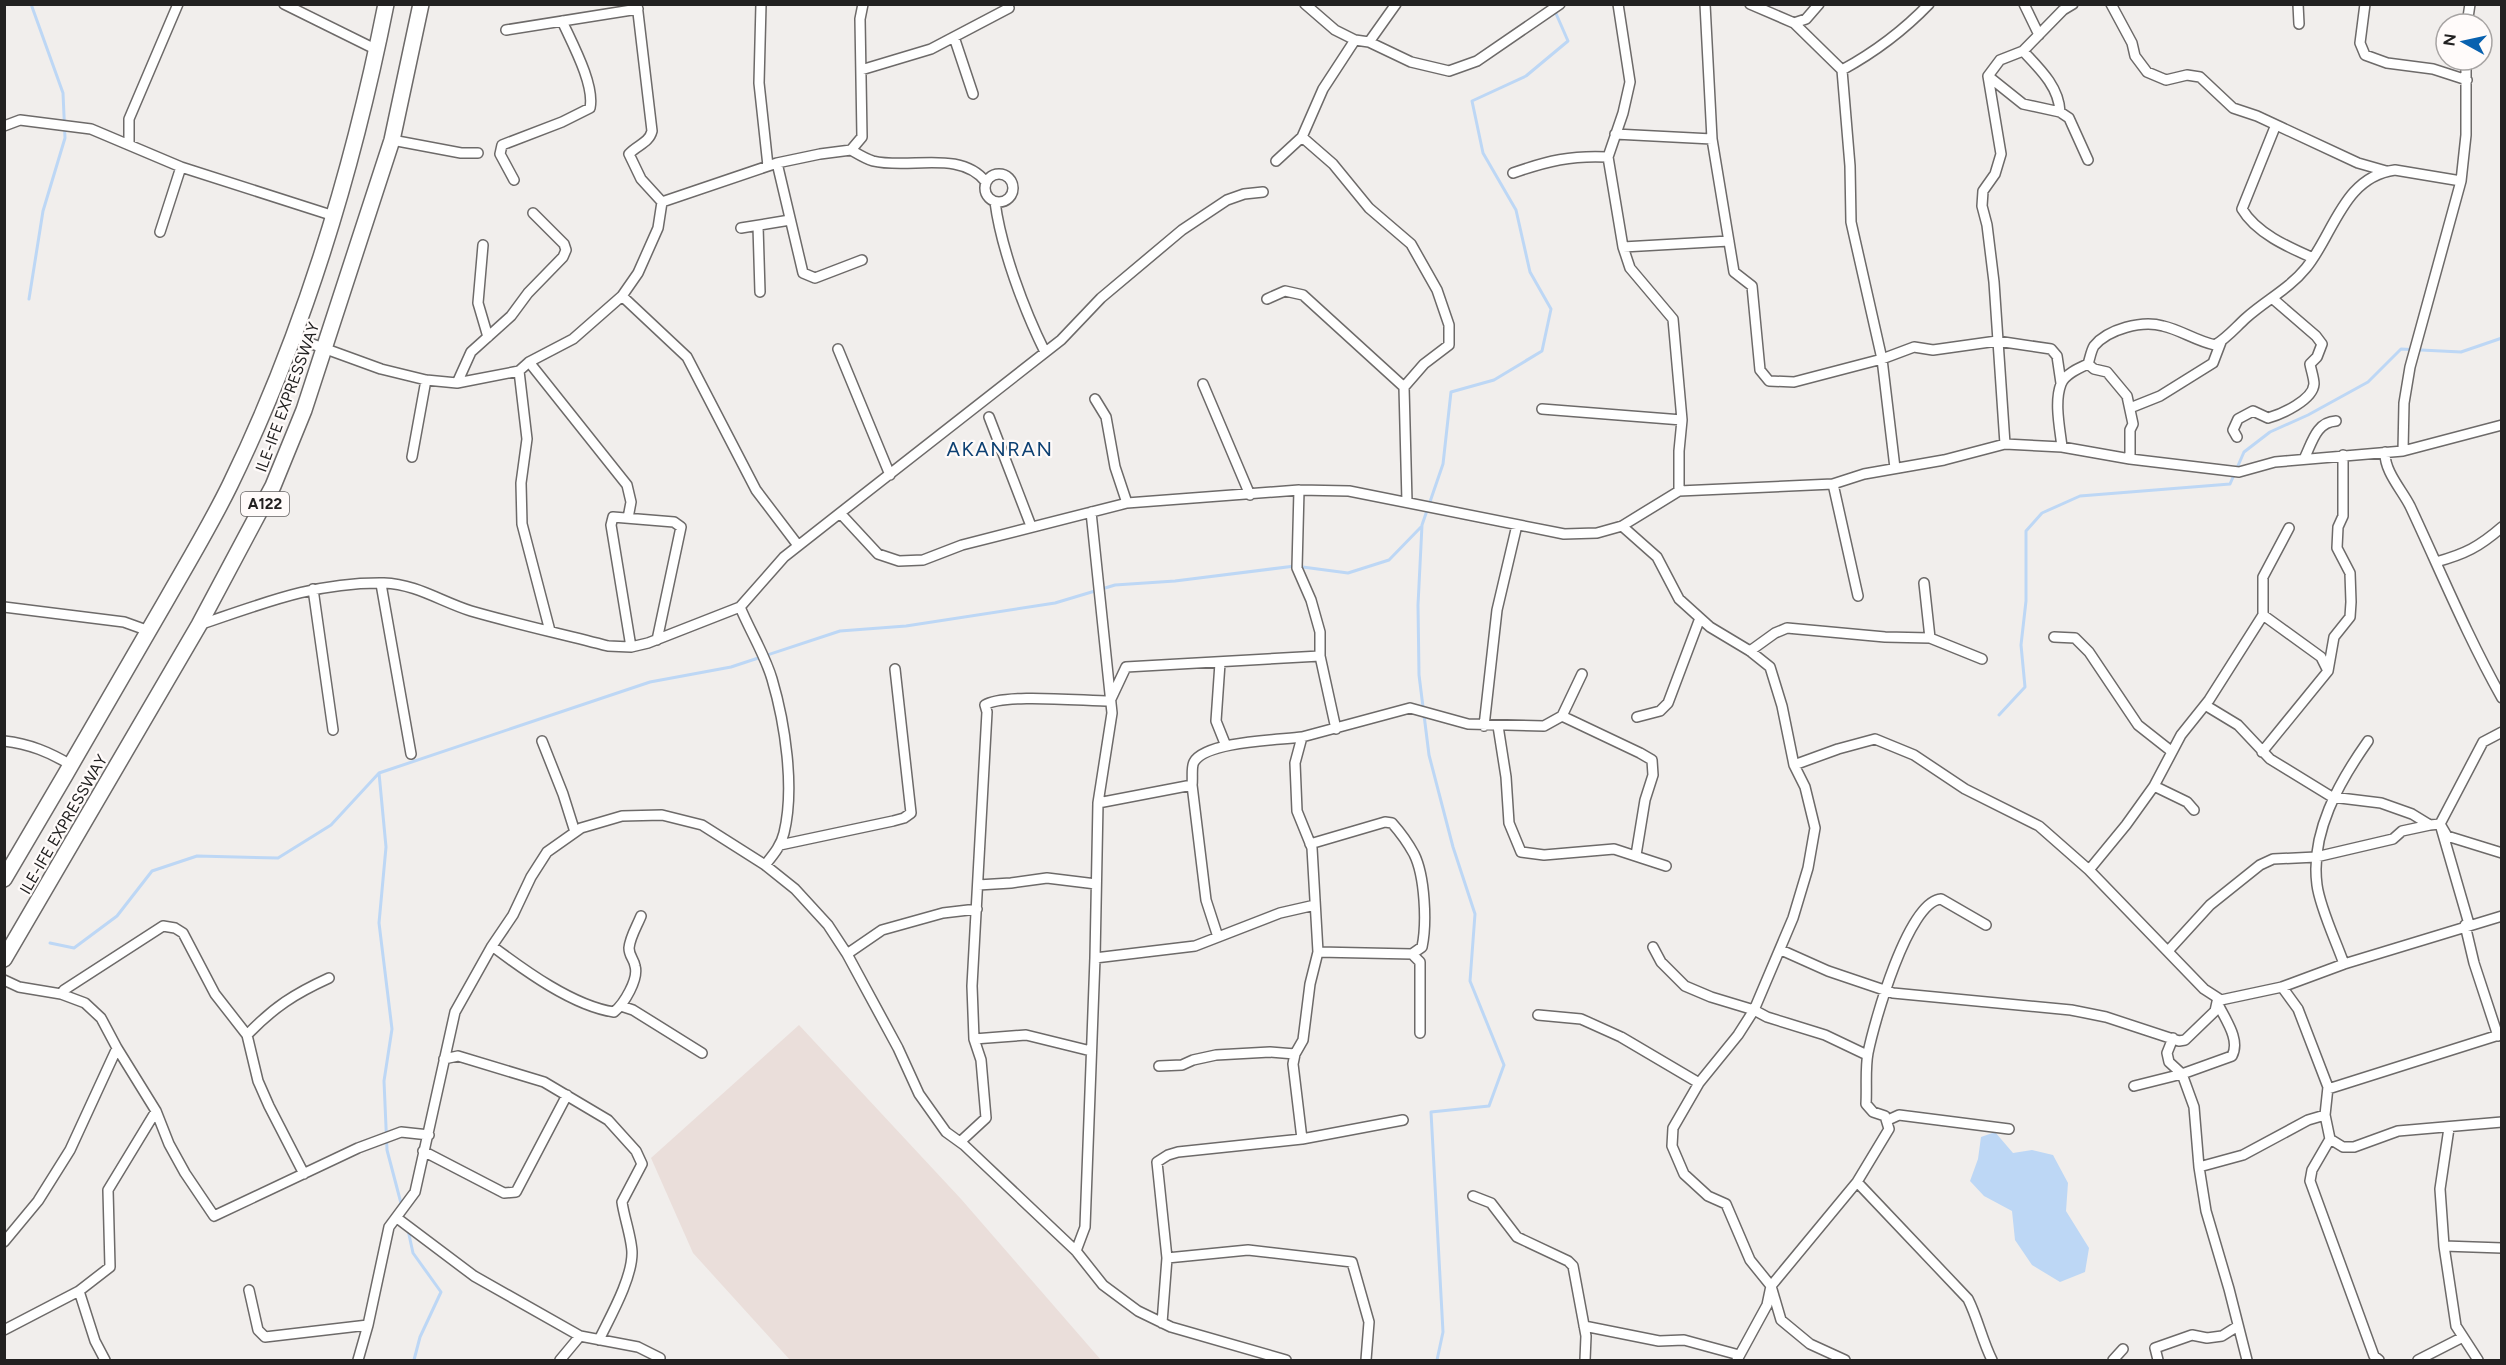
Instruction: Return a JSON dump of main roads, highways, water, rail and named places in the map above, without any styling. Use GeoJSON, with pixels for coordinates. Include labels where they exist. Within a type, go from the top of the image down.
{"type":"FeatureCollection","features":[{"type":"Feature","properties":{"kind":"highway","name":"ILE-IFE EXPRESSWAY"},"geometry":{"type":"LineString","coordinates":[[4,879],[149,631],[229,487],[293,337],[334,216],[362,114],[386,4]]}},
{"type":"Feature","properties":{"kind":"highway","name":"ILE-IFE EXPRESSWAY"},"geometry":{"type":"LineString","coordinates":[[4,959],[199,625],[273,486],[304,410],[325,350],[392,140],[421,4]]}},
{"type":"Feature","properties":{"kind":"water"},"geometry":{"type":"Polygon","coordinates":[[[1995,1132],[2013,1153],[2032,1150],[2053,1155],[2068,1183],[2066,1211],[2089,1248],[2085,1272],[2060,1282],[2032,1265],[2015,1240],[2012,1211],[1984,1196],[1970,1181],[1978,1159],[1981,1137],[1995,1132]]]}},
{"type":"Feature","properties":{"kind":"waterway"},"geometry":{"type":"LineString","coordinates":[[29,299],[43,211],[65,138],[63,93],[31,4]]}},
{"type":"Feature","properties":{"kind":"waterway"},"geometry":{"type":"LineString","coordinates":[[1437,1360],[1443,1332],[1431,1112],[1489,1106],[1504,1065],[1470,981],[1475,914],[1453,847],[1429,755],[1419,675],[1418,605],[1422,525],[1443,464],[1451,392],[1494,380],[1542,351],[1551,309],[1530,272],[1516,210],[1483,153],[1472,101],[1526,76],[1568,41],[1554,9]]}},
{"type":"Feature","properties":{"kind":"waterway"},"geometry":{"type":"LineString","coordinates":[[1999,715],[2025,687],[2021,645],[2026,601],[2026,531],[2042,513],[2080,496],[2230,484],[2244,452],[2270,432],[2308,415],[2368,382],[2401,349],[2461,352],[2502,338]]}},
{"type":"Feature","properties":{"kind":"waterway"},"geometry":{"type":"LineString","coordinates":[[50,943],[74,948],[117,916],[152,871],[197,856],[278,858],[331,825],[379,773],[650,682],[731,667],[840,631],[906,626],[1055,603],[1115,585],[1175,581],[1295,566],[1348,573],[1389,560],[1421,527]]}},
{"type":"Feature","properties":{"kind":"waterway"},"geometry":{"type":"LineString","coordinates":[[379,773],[386,847],[379,923],[392,1029],[384,1081],[387,1150],[402,1207]]}},
{"type":"Feature","properties":{"kind":"waterway"},"geometry":{"type":"LineString","coordinates":[[408,1230],[413,1253],[441,1292],[420,1337],[414,1360]]}},
{"type":"Feature","properties":{"kind":"district","name":"AKANRAN"},"geometry":{"type":"Point","coordinates":[1000,449]}}]}
